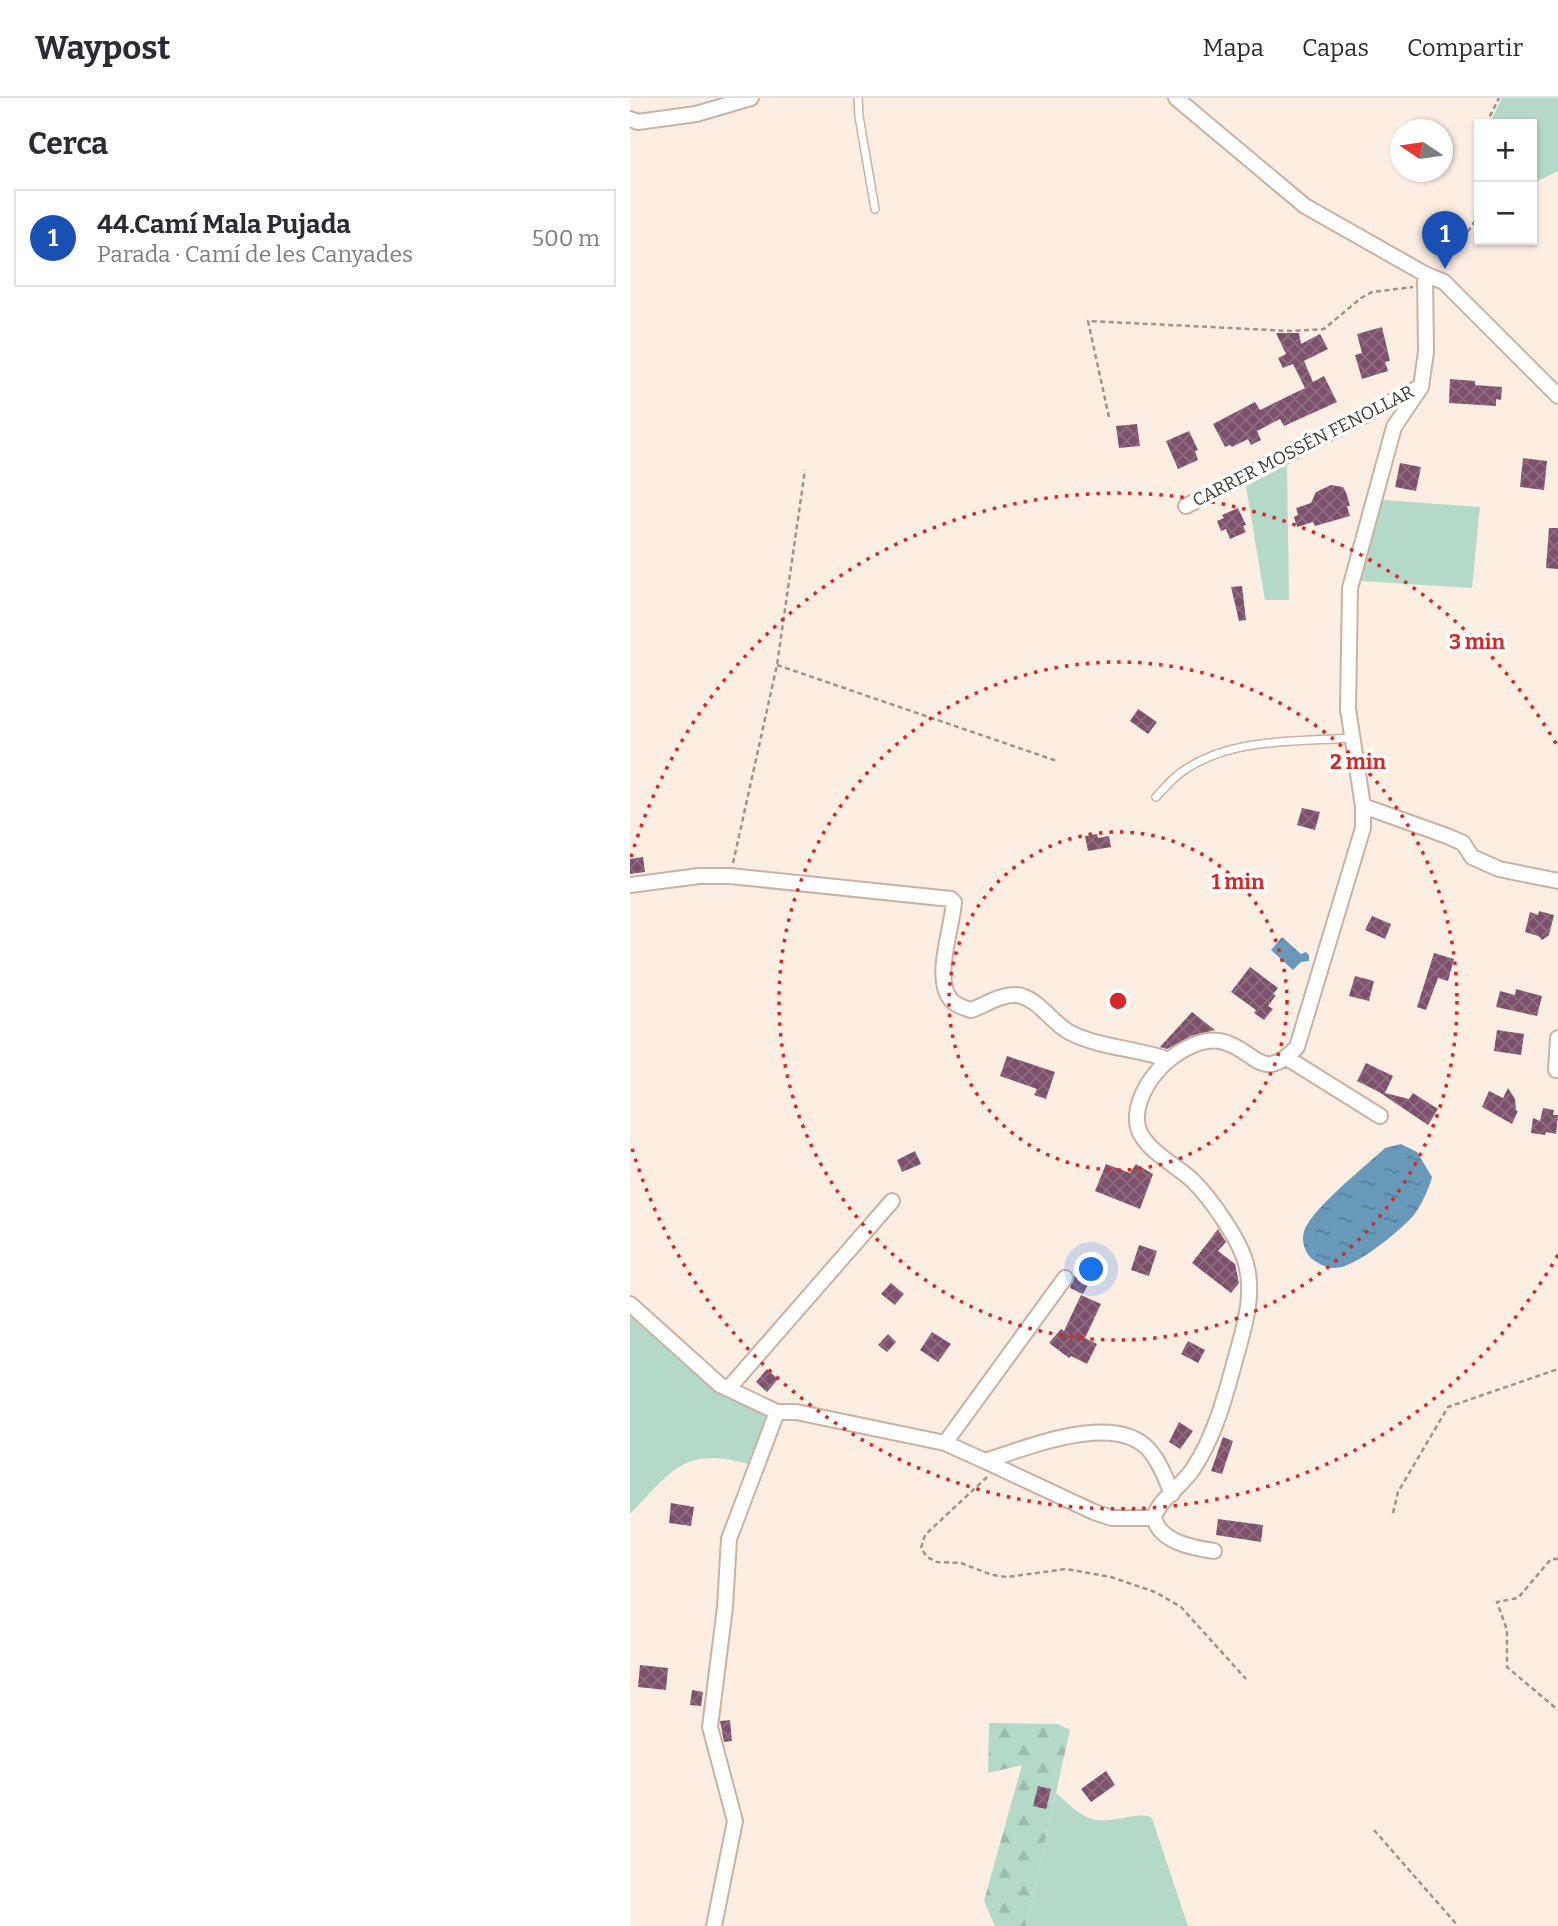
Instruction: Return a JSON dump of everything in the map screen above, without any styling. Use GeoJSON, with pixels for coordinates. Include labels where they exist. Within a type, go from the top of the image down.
{"type":"FeatureCollection","features":[{"type":"Feature","properties":{"kind":"street"},"geometry":{"type":"LineString","coordinates":[[630,119],[638,122],[696,114],[751,98]]}},
{"type":"Feature","properties":{"kind":"street"},"geometry":{"type":"LineString","coordinates":[[1176,98],[1305,206],[1429,280],[1444,282],[1558,396]]}},
{"type":"Feature","properties":{"kind":"street"},"geometry":{"type":"LineString","coordinates":[[1214,1551],[1175,1541],[1157,1527],[1154,1518],[1160,1506],[1193,1470],[1219,1418],[1245,1327],[1250,1299],[1247,1267],[1228,1226],[1192,1181],[1147,1142],[1139,1131],[1138,1109],[1153,1076],[1169,1060],[1188,1048],[1212,1041],[1224,1042],[1258,1062],[1277,1063],[1287,1058],[1297,1047],[1363,828],[1363,806],[1348,709],[1350,588],[1394,427],[1421,387],[1426,352],[1429,280]]}},
{"type":"Feature","properties":{"kind":"street","name":"CARRER MOSSÉN FENOLLAR"},"geometry":{"type":"LineString","coordinates":[[1186,506],[1421,387]]}},
{"type":"Feature","properties":{"kind":"street"},"geometry":{"type":"LineString","coordinates":[[1363,806],[1463,843],[1472,857],[1499,869],[1558,881]]}},
{"type":"Feature","properties":{"kind":"street"},"geometry":{"type":"LineString","coordinates":[[630,886],[699,876],[730,876],[951,899],[954,902],[953,916],[943,975],[944,989],[953,1002],[971,1010],[1001,997],[1016,995],[1029,999],[1071,1033],[1169,1060]]}},
{"type":"Feature","properties":{"kind":"street"},"geometry":{"type":"LineString","coordinates":[[1556,1070],[1558,1038]]}},
{"type":"Feature","properties":{"kind":"street"},"geometry":{"type":"LineString","coordinates":[[1287,1058],[1380,1116]]}},
{"type":"Feature","properties":{"kind":"street"},"geometry":{"type":"LineString","coordinates":[[728,1390],[892,1201]]}},
{"type":"Feature","properties":{"kind":"street"},"geometry":{"type":"LineString","coordinates":[[946,1443],[1065,1278]]}},
{"type":"Feature","properties":{"kind":"street"},"geometry":{"type":"LineString","coordinates":[[630,1304],[728,1390],[777,1412],[796,1412],[946,1443],[1094,1512],[1112,1518],[1154,1518]]}},
{"type":"Feature","properties":{"kind":"street"},"geometry":{"type":"LineString","coordinates":[[714,1926],[735,1821],[710,1727],[725,1607],[729,1539],[777,1412]]}},
{"type":"Feature","properties":{"kind":"street"},"geometry":{"type":"LineString","coordinates":[[992,1464],[1080,1434],[1123,1434],[1149,1449],[1172,1494]]}},
{"type":"Feature","properties":{"kind":"lane"},"geometry":{"type":"LineString","coordinates":[[858,98],[874,209]]}},
{"type":"Feature","properties":{"kind":"lane"},"geometry":{"type":"LineString","coordinates":[[1156,797],[1180,773],[1211,757],[1244,746],[1352,738]]}},
{"type":"Feature","properties":{"kind":"path"},"geometry":{"type":"LineString","coordinates":[[1488,119],[1499,98]]}},
{"type":"Feature","properties":{"kind":"path"},"geometry":{"type":"LineString","coordinates":[[1109,417],[1088,321],[1291,331],[1324,329],[1372,292],[1429,280],[1474,222]]}},
{"type":"Feature","properties":{"kind":"path"},"geometry":{"type":"LineString","coordinates":[[730,876],[777,665],[805,470]]}},
{"type":"Feature","properties":{"kind":"path"},"geometry":{"type":"LineString","coordinates":[[777,665],[1057,761]]}},
{"type":"Feature","properties":{"kind":"path"},"geometry":{"type":"LineString","coordinates":[[1393,1513],[1398,1492],[1448,1407],[1558,1369]]}},
{"type":"Feature","properties":{"kind":"path"},"geometry":{"type":"LineString","coordinates":[[992,1464],[925,1535],[921,1548],[927,1557],[937,1562],[961,1563],[992,1576],[1007,1577],[1066,1569],[1111,1577],[1155,1592],[1181,1608],[1246,1679]]}},
{"type":"Feature","properties":{"kind":"path"},"geometry":{"type":"LineString","coordinates":[[1558,1559],[1551,1559],[1518,1598],[1497,1602],[1507,1630],[1507,1667],[1558,1710]]}},
{"type":"Feature","properties":{"kind":"path"},"geometry":{"type":"LineString","coordinates":[[1374,1830],[1458,1926]]}},
{"type":"Feature","properties":{"kind":"green space"},"geometry":{"type":"Polygon","coordinates":[[[1502,98],[1558,98],[1558,171],[1537,182],[1537,119],[1492,119],[1502,98]]]}},
{"type":"Feature","properties":{"kind":"green space"},"geometry":{"type":"Polygon","coordinates":[[[1287,465],[1289,600],[1265,600],[1246,486],[1287,465]]]}},
{"type":"Feature","properties":{"kind":"green space"},"geometry":{"type":"Polygon","coordinates":[[[1383,500],[1480,507],[1472,588],[1359,581],[1383,500]]]}},
{"type":"Feature","properties":{"kind":"green space"},"geometry":{"type":"Polygon","coordinates":[[[630,1311],[766,1412],[769,1417],[752,1465],[711,1458],[682,1465],[670,1473],[630,1514],[630,1311]]]}},
{"type":"Feature","properties":{"kind":"green space"},"geometry":{"type":"Polygon","coordinates":[[[989,1723],[1058,1724],[1070,1730],[1026,1926],[995,1926],[984,1901],[1022,1765],[988,1773],[989,1723]]]}},
{"type":"Feature","properties":{"kind":"green space"},"geometry":{"type":"Polygon","coordinates":[[[1056,1793],[1077,1811],[1092,1819],[1140,1816],[1152,1818],[1188,1926],[1026,1926],[1056,1793]]]}},
{"type":"Feature","properties":{"kind":"water"},"geometry":{"type":"Polygon","coordinates":[[[1282,937],[1301,954],[1306,952],[1309,961],[1301,962],[1293,970],[1271,950],[1282,937]]]}},
{"type":"Feature","properties":{"kind":"water"},"geometry":{"type":"Polygon","coordinates":[[[1401,1144],[1417,1152],[1432,1177],[1416,1212],[1388,1239],[1343,1267],[1324,1266],[1315,1261],[1308,1255],[1303,1242],[1308,1223],[1328,1200],[1385,1148],[1401,1144]]]}},
{"type":"Feature","properties":{"kind":"building"},"geometry":{"type":"Polygon","coordinates":[[[1382,327],[1390,361],[1385,362],[1388,371],[1362,379],[1355,355],[1362,353],[1357,334],[1382,327]]]}},
{"type":"Feature","properties":{"kind":"building"},"geometry":{"type":"Polygon","coordinates":[[[1276,333],[1299,333],[1301,344],[1320,334],[1328,349],[1304,361],[1313,382],[1324,376],[1337,402],[1284,426],[1280,419],[1257,431],[1261,440],[1251,445],[1248,439],[1232,447],[1225,447],[1213,424],[1255,402],[1260,410],[1305,388],[1293,364],[1283,368],[1278,358],[1286,354],[1276,333]]]}},
{"type":"Feature","properties":{"kind":"building"},"geometry":{"type":"Polygon","coordinates":[[[1450,379],[1475,381],[1475,385],[1502,387],[1501,400],[1496,399],[1496,406],[1449,403],[1450,379]]]}},
{"type":"Feature","properties":{"kind":"building"},"geometry":{"type":"Polygon","coordinates":[[[1137,424],[1140,446],[1119,448],[1116,426],[1137,424]]]}},
{"type":"Feature","properties":{"kind":"building"},"geometry":{"type":"Polygon","coordinates":[[[1189,431],[1198,450],[1195,451],[1198,460],[1178,469],[1166,441],[1189,431]]]}},
{"type":"Feature","properties":{"kind":"building"},"geometry":{"type":"Polygon","coordinates":[[[1523,458],[1547,461],[1544,490],[1520,487],[1523,458]]]}},
{"type":"Feature","properties":{"kind":"building"},"geometry":{"type":"Polygon","coordinates":[[[1400,463],[1421,467],[1416,491],[1395,487],[1400,463]]]}},
{"type":"Feature","properties":{"kind":"building"},"geometry":{"type":"Polygon","coordinates":[[[1331,485],[1343,487],[1350,506],[1347,506],[1350,516],[1315,526],[1313,522],[1297,527],[1294,517],[1298,515],[1296,508],[1311,503],[1316,492],[1331,485]]]}},
{"type":"Feature","properties":{"kind":"building"},"geometry":{"type":"Polygon","coordinates":[[[1238,508],[1246,525],[1243,526],[1246,532],[1230,539],[1226,529],[1221,531],[1217,521],[1224,518],[1222,515],[1238,508]]]}},
{"type":"Feature","properties":{"kind":"building"},"geometry":{"type":"Polygon","coordinates":[[[1549,528],[1558,528],[1558,569],[1546,568],[1549,528]]]}},
{"type":"Feature","properties":{"kind":"building"},"geometry":{"type":"Polygon","coordinates":[[[1242,586],[1246,620],[1239,621],[1231,587],[1242,586]]]}},
{"type":"Feature","properties":{"kind":"building"},"geometry":{"type":"Polygon","coordinates":[[[1138,709],[1157,722],[1148,734],[1130,721],[1138,709]]]}},
{"type":"Feature","properties":{"kind":"building"},"geometry":{"type":"Polygon","coordinates":[[[1302,808],[1320,812],[1315,830],[1297,825],[1302,808]]]}},
{"type":"Feature","properties":{"kind":"building"},"geometry":{"type":"Polygon","coordinates":[[[1097,834],[1098,838],[1109,836],[1111,847],[1088,851],[1085,836],[1097,834]]]}},
{"type":"Feature","properties":{"kind":"building"},"geometry":{"type":"Polygon","coordinates":[[[643,857],[645,872],[630,874],[630,859],[643,857]]]}},
{"type":"Feature","properties":{"kind":"building"},"geometry":{"type":"Polygon","coordinates":[[[1539,911],[1554,915],[1549,935],[1542,940],[1525,932],[1530,912],[1538,915],[1539,911]]]}},
{"type":"Feature","properties":{"kind":"building"},"geometry":{"type":"Polygon","coordinates":[[[1372,916],[1391,924],[1385,939],[1365,930],[1372,916]]]}},
{"type":"Feature","properties":{"kind":"building"},"geometry":{"type":"Polygon","coordinates":[[[1434,953],[1454,959],[1448,981],[1438,978],[1426,1010],[1417,1007],[1434,953]]]}},
{"type":"Feature","properties":{"kind":"building"},"geometry":{"type":"Polygon","coordinates":[[[1250,967],[1278,988],[1268,1006],[1273,1009],[1264,1020],[1254,1013],[1256,1010],[1231,992],[1250,967]]]}},
{"type":"Feature","properties":{"kind":"building"},"geometry":{"type":"Polygon","coordinates":[[[1355,976],[1374,981],[1369,1001],[1349,996],[1355,976]]]}},
{"type":"Feature","properties":{"kind":"building"},"geometry":{"type":"Polygon","coordinates":[[[1516,989],[1542,996],[1537,1016],[1496,1007],[1500,991],[1515,995],[1516,989]]]}},
{"type":"Feature","properties":{"kind":"building"},"geometry":{"type":"Polygon","coordinates":[[[1192,1012],[1215,1030],[1191,1036],[1167,1049],[1160,1047],[1192,1012]]]}},
{"type":"Feature","properties":{"kind":"building"},"geometry":{"type":"Polygon","coordinates":[[[1497,1030],[1524,1034],[1521,1055],[1494,1051],[1497,1030]]]}},
{"type":"Feature","properties":{"kind":"building"},"geometry":{"type":"Polygon","coordinates":[[[1007,1056],[1055,1072],[1046,1099],[1034,1095],[1037,1089],[1000,1076],[1007,1056]]]}},
{"type":"Feature","properties":{"kind":"building"},"geometry":{"type":"Polygon","coordinates":[[[1366,1063],[1393,1076],[1385,1093],[1409,1099],[1413,1093],[1438,1109],[1428,1125],[1379,1092],[1357,1081],[1366,1063]]]}},
{"type":"Feature","properties":{"kind":"building"},"geometry":{"type":"Polygon","coordinates":[[[1508,1088],[1518,1111],[1512,1124],[1482,1107],[1489,1091],[1503,1098],[1508,1088]]]}},
{"type":"Feature","properties":{"kind":"building"},"geometry":{"type":"Polygon","coordinates":[[[1543,1108],[1554,1110],[1553,1115],[1558,1115],[1556,1134],[1531,1133],[1533,1118],[1540,1121],[1543,1108]]]}},
{"type":"Feature","properties":{"kind":"building"},"geometry":{"type":"Polygon","coordinates":[[[915,1151],[921,1164],[902,1172],[897,1160],[915,1151]]]}},
{"type":"Feature","properties":{"kind":"building"},"geometry":{"type":"Polygon","coordinates":[[[1106,1164],[1130,1173],[1136,1164],[1153,1174],[1140,1209],[1095,1191],[1106,1164]]]}},
{"type":"Feature","properties":{"kind":"building"},"geometry":{"type":"Polygon","coordinates":[[[1218,1229],[1226,1242],[1218,1251],[1235,1264],[1239,1283],[1231,1293],[1192,1263],[1218,1229]]]}},
{"type":"Feature","properties":{"kind":"building"},"geometry":{"type":"Polygon","coordinates":[[[1139,1245],[1157,1251],[1149,1276],[1131,1270],[1139,1245]]]}},
{"type":"Feature","properties":{"kind":"building"},"geometry":{"type":"Polygon","coordinates":[[[1074,1276],[1089,1283],[1083,1294],[1070,1288],[1074,1276]]]}},
{"type":"Feature","properties":{"kind":"building"},"geometry":{"type":"Polygon","coordinates":[[[891,1283],[904,1294],[895,1305],[881,1294],[891,1283]]]}},
{"type":"Feature","properties":{"kind":"building"},"geometry":{"type":"Polygon","coordinates":[[[1081,1295],[1101,1304],[1085,1338],[1097,1344],[1087,1364],[1071,1356],[1069,1358],[1049,1343],[1061,1329],[1064,1331],[1081,1295]]]}},
{"type":"Feature","properties":{"kind":"building"},"geometry":{"type":"Polygon","coordinates":[[[932,1332],[951,1344],[938,1362],[920,1350],[932,1332]]]}},
{"type":"Feature","properties":{"kind":"building"},"geometry":{"type":"Polygon","coordinates":[[[888,1334],[896,1342],[887,1352],[878,1345],[888,1334]]]}},
{"type":"Feature","properties":{"kind":"building"},"geometry":{"type":"Polygon","coordinates":[[[1188,1341],[1205,1350],[1198,1363],[1181,1354],[1188,1341]]]}},
{"type":"Feature","properties":{"kind":"building"},"geometry":{"type":"Polygon","coordinates":[[[767,1369],[778,1379],[767,1392],[756,1382],[767,1369]]]}},
{"type":"Feature","properties":{"kind":"building"},"geometry":{"type":"Polygon","coordinates":[[[1179,1422],[1193,1431],[1180,1449],[1169,1442],[1179,1422]]]}},
{"type":"Feature","properties":{"kind":"building"},"geometry":{"type":"Polygon","coordinates":[[[1223,1437],[1233,1441],[1222,1474],[1211,1471],[1223,1437]]]}},
{"type":"Feature","properties":{"kind":"building"},"geometry":{"type":"Polygon","coordinates":[[[671,1503],[694,1507],[691,1526],[669,1523],[671,1503]]]}},
{"type":"Feature","properties":{"kind":"building"},"geometry":{"type":"Polygon","coordinates":[[[1218,1519],[1263,1525],[1261,1542],[1216,1535],[1218,1519]]]}},
{"type":"Feature","properties":{"kind":"building"},"geometry":{"type":"Polygon","coordinates":[[[640,1665],[668,1668],[666,1690],[638,1687],[640,1665]]]}},
{"type":"Feature","properties":{"kind":"building"},"geometry":{"type":"Polygon","coordinates":[[[692,1690],[703,1692],[701,1706],[690,1705],[692,1690]]]}},
{"type":"Feature","properties":{"kind":"building"},"geometry":{"type":"Polygon","coordinates":[[[730,1720],[732,1741],[724,1742],[720,1721],[730,1720]]]}},
{"type":"Feature","properties":{"kind":"building"},"geometry":{"type":"Polygon","coordinates":[[[1106,1771],[1115,1785],[1091,1802],[1081,1789],[1106,1771]]]}},
{"type":"Feature","properties":{"kind":"building"},"geometry":{"type":"Polygon","coordinates":[[[1038,1786],[1051,1789],[1046,1809],[1033,1806],[1038,1786]]]}},
{"type":"Feature","properties":{"kind":"place","name":"44.Camí Mala Pujada"},"geometry":{"type":"Point","coordinates":[1445,269]}}]}
